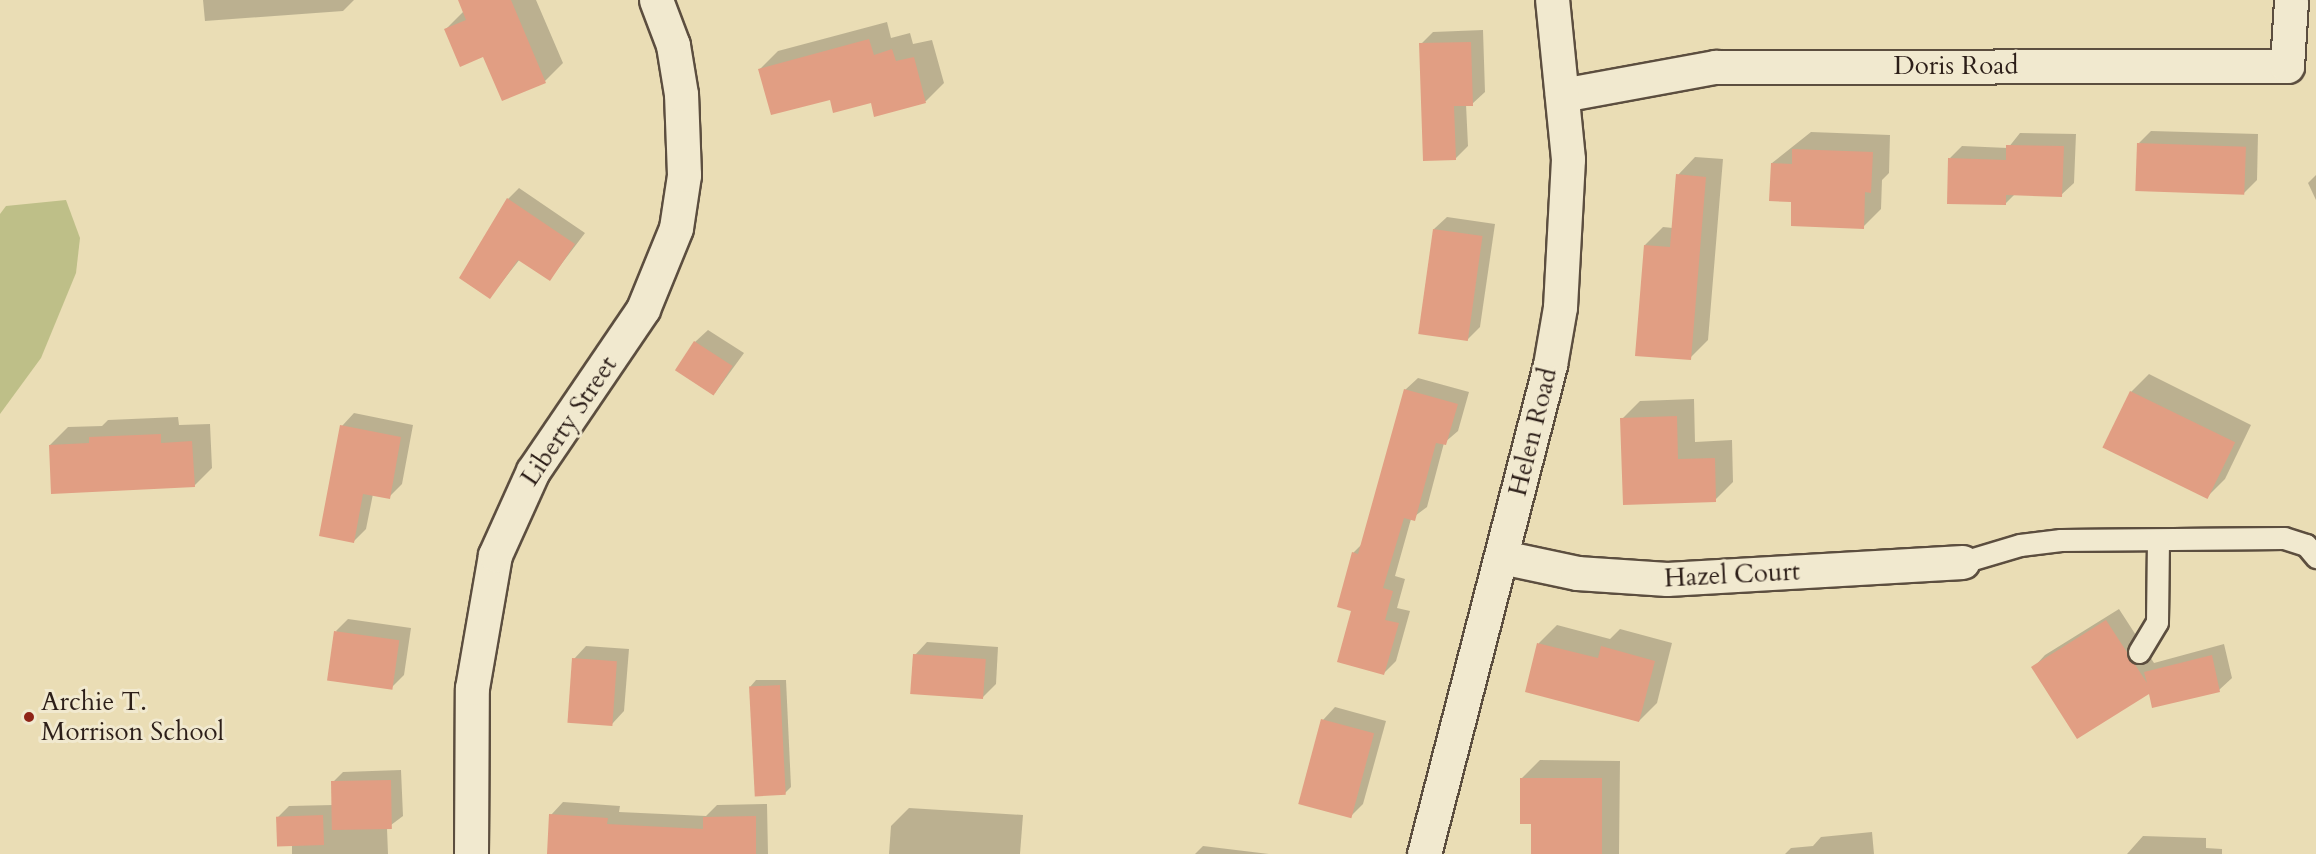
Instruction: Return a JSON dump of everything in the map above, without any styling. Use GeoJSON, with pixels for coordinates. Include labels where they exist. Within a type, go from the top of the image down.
{"type":"FeatureCollection","features":[{"type":"Feature","properties":{"kind":"street","name":"Liberty Street"},"geometry":{"type":"LineString","coordinates":[[471,854],[472,688],[495,555],[533,471],[644,309],[676,228],[684,175],[681,94],[673,45],[656,0]]}},
{"type":"Feature","properties":{"kind":"street","name":"Helen Road"},"geometry":{"type":"LineString","coordinates":[[1424,854],[1550,365],[1560,307],[1568,186],[1562,95],[1552,0]]}},
{"type":"Feature","properties":{"kind":"street","name":"Doris Road"},"geometry":{"type":"LineString","coordinates":[[1562,95],[1715,67],[2287,66],[2291,0]]}},
{"type":"Feature","properties":{"kind":"street","name":"Hazel Court"},"geometry":{"type":"LineString","coordinates":[[1502,557],[1577,573],[1667,579],[1963,562]]}},
{"type":"Feature","properties":{"kind":"lane"},"geometry":{"type":"LineString","coordinates":[[1963,562],[2040,542],[2284,538],[2306,545],[2316,557]]}},
{"type":"Feature","properties":{"kind":"lane"},"geometry":{"type":"LineString","coordinates":[[2139,652],[2157,622],[2158,540]]}},
{"type":"Feature","properties":{"kind":"green space"},"geometry":{"type":"Polygon","coordinates":[[[66,200],[80,238],[76,273],[41,358],[0,414],[0,214],[6,206],[66,200]]]}},
{"type":"Feature","properties":{"kind":"building"},"geometry":{"type":"Polygon","coordinates":[[[458,0],[511,0],[546,83],[502,101],[483,57],[460,67],[444,29],[466,20],[458,0]]]}},
{"type":"Feature","properties":{"kind":"building"},"geometry":{"type":"Polygon","coordinates":[[[869,39],[874,55],[892,49],[896,61],[914,57],[926,103],[874,117],[871,103],[833,113],[830,100],[771,115],[758,69],[869,39]]]}},
{"type":"Feature","properties":{"kind":"building"},"geometry":{"type":"Polygon","coordinates":[[[1471,42],[1473,106],[1454,106],[1456,160],[1423,161],[1419,43],[1471,42]]]}},
{"type":"Feature","properties":{"kind":"building"},"geometry":{"type":"Polygon","coordinates":[[[2137,143],[2246,147],[2244,195],[2135,191],[2137,143]]]}},
{"type":"Feature","properties":{"kind":"building"},"geometry":{"type":"Polygon","coordinates":[[[2006,145],[2064,146],[2062,197],[2006,195],[2006,205],[1947,204],[1948,158],[2006,160],[2006,145]]]}},
{"type":"Feature","properties":{"kind":"building"},"geometry":{"type":"Polygon","coordinates":[[[1792,149],[1873,152],[1871,193],[1865,192],[1864,229],[1791,226],[1791,202],[1769,201],[1771,163],[1792,164],[1792,149]]]}},
{"type":"Feature","properties":{"kind":"building"},"geometry":{"type":"Polygon","coordinates":[[[1676,174],[1706,177],[1691,360],[1635,356],[1644,245],[1670,247],[1676,174]]]}},
{"type":"Feature","properties":{"kind":"building"},"geometry":{"type":"Polygon","coordinates":[[[507,198],[575,244],[550,281],[518,260],[490,299],[459,278],[507,198]]]}},
{"type":"Feature","properties":{"kind":"building"},"geometry":{"type":"Polygon","coordinates":[[[1433,229],[1483,236],[1468,341],[1418,334],[1433,229]]]}},
{"type":"Feature","properties":{"kind":"building"},"geometry":{"type":"Polygon","coordinates":[[[694,341],[733,366],[714,395],[675,370],[694,341]]]}},
{"type":"Feature","properties":{"kind":"building"},"geometry":{"type":"Polygon","coordinates":[[[1404,389],[1458,404],[1446,445],[1436,443],[1415,521],[1404,518],[1383,588],[1393,591],[1385,620],[1399,623],[1384,675],[1337,662],[1351,611],[1337,607],[1352,552],[1358,554],[1404,389]]]}},
{"type":"Feature","properties":{"kind":"building"},"geometry":{"type":"Polygon","coordinates":[[[2130,391],[2235,442],[2208,499],[2102,448],[2130,391]]]}},
{"type":"Feature","properties":{"kind":"building"},"geometry":{"type":"Polygon","coordinates":[[[1677,416],[1678,459],[1715,458],[1716,502],[1623,505],[1620,418],[1677,416]]]}},
{"type":"Feature","properties":{"kind":"building"},"geometry":{"type":"Polygon","coordinates":[[[340,425],[401,437],[390,499],[363,494],[354,543],[319,536],[340,425]]]}},
{"type":"Feature","properties":{"kind":"building"},"geometry":{"type":"Polygon","coordinates":[[[161,434],[161,443],[192,441],[195,487],[51,494],[49,445],[89,443],[89,437],[161,434]]]}},
{"type":"Feature","properties":{"kind":"building"},"geometry":{"type":"Polygon","coordinates":[[[2106,620],[2147,683],[2144,672],[2212,655],[2220,692],[2152,708],[2149,694],[2077,739],[2031,667],[2106,620]]]}},
{"type":"Feature","properties":{"kind":"building"},"geometry":{"type":"Polygon","coordinates":[[[334,631],[399,640],[392,690],[327,681],[334,631]]]}},
{"type":"Feature","properties":{"kind":"building"},"geometry":{"type":"Polygon","coordinates":[[[1537,643],[1598,658],[1601,646],[1655,661],[1639,722],[1525,692],[1537,643]]]}},
{"type":"Feature","properties":{"kind":"building"},"geometry":{"type":"Polygon","coordinates":[[[913,654],[986,659],[983,699],[910,694],[913,654]]]}},
{"type":"Feature","properties":{"kind":"building"},"geometry":{"type":"Polygon","coordinates":[[[572,658],[617,661],[612,726],[567,723],[572,658]]]}},
{"type":"Feature","properties":{"kind":"building"},"geometry":{"type":"Polygon","coordinates":[[[780,685],[786,795],[755,796],[749,687],[780,685]]]}},
{"type":"Feature","properties":{"kind":"building"},"geometry":{"type":"Polygon","coordinates":[[[1321,719],[1374,733],[1351,818],[1298,804],[1321,719]]]}},
{"type":"Feature","properties":{"kind":"building"},"geometry":{"type":"Polygon","coordinates":[[[1520,778],[1602,778],[1602,854],[1531,854],[1531,824],[1520,824],[1520,778]]]}},
{"type":"Feature","properties":{"kind":"building"},"geometry":{"type":"Polygon","coordinates":[[[391,780],[392,829],[332,830],[331,781],[391,780]]]}},
{"type":"Feature","properties":{"kind":"building"},"geometry":{"type":"Polygon","coordinates":[[[549,814],[608,818],[607,824],[703,829],[703,817],[756,816],[756,854],[547,854],[549,814]]]}},
{"type":"Feature","properties":{"kind":"building"},"geometry":{"type":"Polygon","coordinates":[[[323,815],[324,845],[277,847],[276,817],[323,815]]]}},
{"type":"Feature","properties":{"kind":"place","name":"Archie T. Morrison School"},"geometry":{"type":"Point","coordinates":[29,717]}}]}
